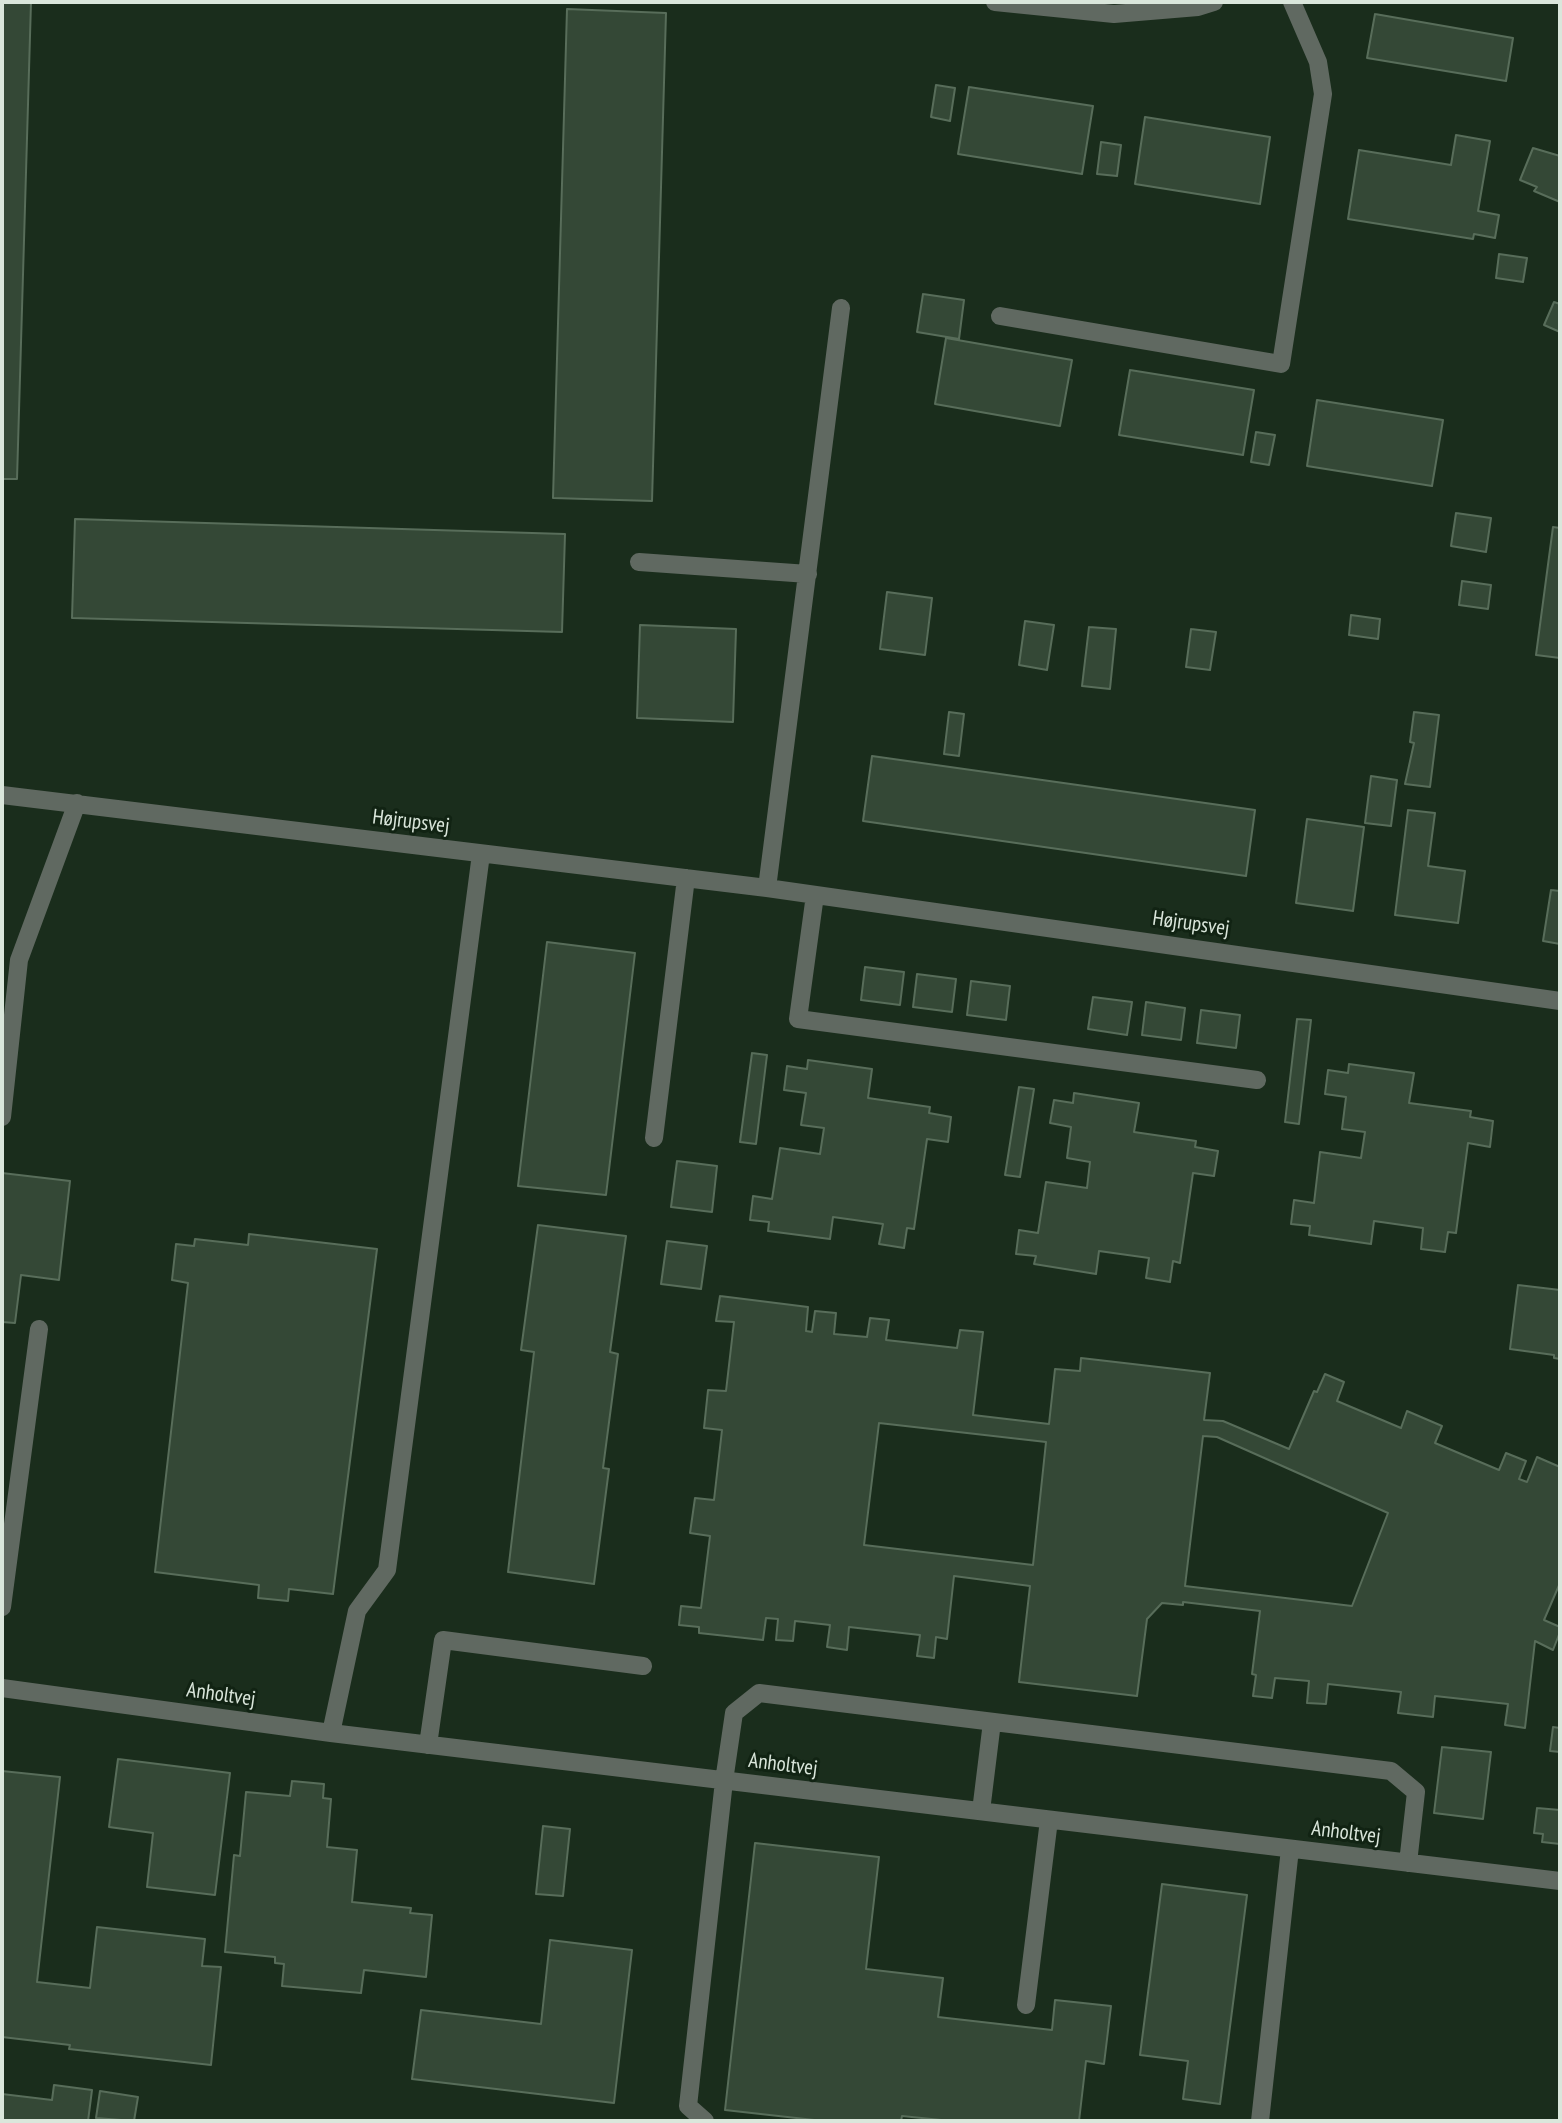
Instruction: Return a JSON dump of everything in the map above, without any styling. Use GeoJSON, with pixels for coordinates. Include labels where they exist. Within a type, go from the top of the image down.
{"type":"FeatureCollection","features":[{"type":"Feature","properties":{"kind":"street"},"geometry":{"type":"LineString","coordinates":[[995,2],[1114,13],[1198,7],[1214,2]]}},
{"type":"Feature","properties":{"kind":"street"},"geometry":{"type":"LineString","coordinates":[[1000,316],[1281,364],[1323,94],[1318,62],[1292,2]]}},
{"type":"Feature","properties":{"kind":"street"},"geometry":{"type":"LineString","coordinates":[[767,888],[841,308]]}},
{"type":"Feature","properties":{"kind":"street"},"geometry":{"type":"LineString","coordinates":[[639,562],[808,574]]}},
{"type":"Feature","properties":{"kind":"street","name":"Højrupsvej"},"geometry":{"type":"LineString","coordinates":[[2,795],[767,888],[1560,1001]]}},
{"type":"Feature","properties":{"kind":"street"},"geometry":{"type":"LineString","coordinates":[[2,1117],[19,960],[77,803]]}},
{"type":"Feature","properties":{"kind":"street"},"geometry":{"type":"LineString","coordinates":[[331,1733],[357,1611],[387,1570],[481,853]]}},
{"type":"Feature","properties":{"kind":"street"},"geometry":{"type":"LineString","coordinates":[[654,1138],[686,878]]}},
{"type":"Feature","properties":{"kind":"street"},"geometry":{"type":"LineString","coordinates":[[814,895],[798,1019],[1257,1080]]}},
{"type":"Feature","properties":{"kind":"street"},"geometry":{"type":"LineString","coordinates":[[2,1607],[39,1329]]}},
{"type":"Feature","properties":{"kind":"street"},"geometry":{"type":"LineString","coordinates":[[428,1745],[443,1640],[643,1666]]}},
{"type":"Feature","properties":{"kind":"street","name":"Anholtvej"},"geometry":{"type":"LineString","coordinates":[[2,1688],[331,1733],[1560,1881]]}},
{"type":"Feature","properties":{"kind":"street"},"geometry":{"type":"LineString","coordinates":[[705,2121],[688,2106],[724,1781],[734,1713],[759,1693],[1391,1771],[1416,1792],[1408,1863]]}},
{"type":"Feature","properties":{"kind":"street"},"geometry":{"type":"LineString","coordinates":[[982,1811],[992,1722]]}},
{"type":"Feature","properties":{"kind":"street"},"geometry":{"type":"LineString","coordinates":[[1026,2005],[1049,1820]]}},
{"type":"Feature","properties":{"kind":"street"},"geometry":{"type":"LineString","coordinates":[[1260,2121],[1290,1849]]}},
{"type":"Feature","properties":{"kind":"building"},"geometry":{"type":"Polygon","coordinates":[[[2,2],[31,2],[17,479],[2,479],[2,2]]]}},
{"type":"Feature","properties":{"kind":"building"},"geometry":{"type":"Polygon","coordinates":[[[567,9],[666,13],[652,501],[553,498],[567,9]]]}},
{"type":"Feature","properties":{"kind":"building"},"geometry":{"type":"Polygon","coordinates":[[[1375,14],[1513,38],[1506,81],[1367,58],[1375,14]]]}},
{"type":"Feature","properties":{"kind":"building"},"geometry":{"type":"Polygon","coordinates":[[[936,85],[955,88],[950,121],[931,117],[936,85]]]}},
{"type":"Feature","properties":{"kind":"building"},"geometry":{"type":"Polygon","coordinates":[[[969,87],[1093,106],[1082,174],[958,154],[969,87]]]}},
{"type":"Feature","properties":{"kind":"building"},"geometry":{"type":"Polygon","coordinates":[[[1145,117],[1270,137],[1260,204],[1135,184],[1145,117]]]}},
{"type":"Feature","properties":{"kind":"building"},"geometry":{"type":"Polygon","coordinates":[[[1456,135],[1490,141],[1478,211],[1499,215],[1495,238],[1474,234],[1473,239],[1348,219],[1359,150],[1451,165],[1456,135]]]}},
{"type":"Feature","properties":{"kind":"building"},"geometry":{"type":"Polygon","coordinates":[[[1101,142],[1121,145],[1117,176],[1097,174],[1101,142]]]}},
{"type":"Feature","properties":{"kind":"building"},"geometry":{"type":"Polygon","coordinates":[[[1533,148],[1560,156],[1560,202],[1534,191],[1537,187],[1520,180],[1533,148]]]}},
{"type":"Feature","properties":{"kind":"building"},"geometry":{"type":"Polygon","coordinates":[[[1499,254],[1527,258],[1523,282],[1496,278],[1499,254]]]}},
{"type":"Feature","properties":{"kind":"building"},"geometry":{"type":"Polygon","coordinates":[[[923,294],[964,300],[959,339],[917,332],[923,294]]]}},
{"type":"Feature","properties":{"kind":"building"},"geometry":{"type":"Polygon","coordinates":[[[1554,302],[1560,304],[1560,332],[1544,325],[1554,302]]]}},
{"type":"Feature","properties":{"kind":"building"},"geometry":{"type":"Polygon","coordinates":[[[946,338],[1072,360],[1060,426],[935,404],[946,338]]]}},
{"type":"Feature","properties":{"kind":"building"},"geometry":{"type":"Polygon","coordinates":[[[1130,370],[1254,390],[1243,455],[1119,435],[1130,370]]]}},
{"type":"Feature","properties":{"kind":"building"},"geometry":{"type":"Polygon","coordinates":[[[1317,400],[1443,420],[1432,486],[1307,466],[1317,400]]]}},
{"type":"Feature","properties":{"kind":"building"},"geometry":{"type":"Polygon","coordinates":[[[1256,432],[1275,435],[1269,465],[1251,462],[1256,432]]]}},
{"type":"Feature","properties":{"kind":"building"},"geometry":{"type":"Polygon","coordinates":[[[1456,513],[1491,518],[1486,552],[1451,546],[1456,513]]]}},
{"type":"Feature","properties":{"kind":"building"},"geometry":{"type":"Polygon","coordinates":[[[75,519],[565,534],[562,632],[72,618],[75,519]]]}},
{"type":"Feature","properties":{"kind":"building"},"geometry":{"type":"Polygon","coordinates":[[[1553,527],[1560,528],[1560,658],[1536,655],[1553,527]]]}},
{"type":"Feature","properties":{"kind":"building"},"geometry":{"type":"Polygon","coordinates":[[[1462,581],[1491,585],[1488,609],[1459,605],[1462,581]]]}},
{"type":"Feature","properties":{"kind":"building"},"geometry":{"type":"Polygon","coordinates":[[[887,592],[932,598],[925,655],[880,649],[887,592]]]}},
{"type":"Feature","properties":{"kind":"building"},"geometry":{"type":"Polygon","coordinates":[[[1351,615],[1380,619],[1378,639],[1349,635],[1351,615]]]}},
{"type":"Feature","properties":{"kind":"building"},"geometry":{"type":"Polygon","coordinates":[[[1025,621],[1054,625],[1047,670],[1019,665],[1025,621]]]}},
{"type":"Feature","properties":{"kind":"building"},"geometry":{"type":"Polygon","coordinates":[[[640,625],[736,629],[733,722],[637,718],[640,625]]]}},
{"type":"Feature","properties":{"kind":"building"},"geometry":{"type":"Polygon","coordinates":[[[1089,627],[1116,629],[1110,689],[1082,686],[1089,627]]]}},
{"type":"Feature","properties":{"kind":"building"},"geometry":{"type":"Polygon","coordinates":[[[1191,629],[1216,632],[1210,670],[1186,667],[1191,629]]]}},
{"type":"Feature","properties":{"kind":"building"},"geometry":{"type":"Polygon","coordinates":[[[949,712],[964,714],[959,756],[944,754],[949,712]]]}},
{"type":"Feature","properties":{"kind":"building"},"geometry":{"type":"Polygon","coordinates":[[[1414,712],[1439,715],[1430,787],[1405,784],[1414,743],[1410,742],[1414,712]]]}},
{"type":"Feature","properties":{"kind":"building"},"geometry":{"type":"Polygon","coordinates":[[[872,756],[1255,810],[1246,876],[863,821],[872,756]]]}},
{"type":"Feature","properties":{"kind":"building"},"geometry":{"type":"Polygon","coordinates":[[[1371,776],[1397,780],[1391,826],[1365,823],[1371,776]]]}},
{"type":"Feature","properties":{"kind":"building"},"geometry":{"type":"Polygon","coordinates":[[[1408,810],[1435,813],[1428,866],[1465,871],[1458,923],[1395,915],[1408,810]]]}},
{"type":"Feature","properties":{"kind":"building"},"geometry":{"type":"Polygon","coordinates":[[[1307,819],[1364,827],[1353,911],[1296,903],[1307,819]]]}},
{"type":"Feature","properties":{"kind":"building"},"geometry":{"type":"Polygon","coordinates":[[[1551,890],[1560,891],[1560,944],[1543,941],[1551,890]]]}},
{"type":"Feature","properties":{"kind":"building"},"geometry":{"type":"Polygon","coordinates":[[[547,942],[635,953],[606,1195],[518,1186],[547,942]]]}},
{"type":"Feature","properties":{"kind":"building"},"geometry":{"type":"Polygon","coordinates":[[[865,967],[904,972],[900,1005],[861,1000],[865,967]]]}},
{"type":"Feature","properties":{"kind":"building"},"geometry":{"type":"Polygon","coordinates":[[[917,974],[956,979],[952,1012],[913,1007],[917,974]]]}},
{"type":"Feature","properties":{"kind":"building"},"geometry":{"type":"Polygon","coordinates":[[[971,981],[1010,986],[1006,1020],[967,1015],[971,981]]]}},
{"type":"Feature","properties":{"kind":"building"},"geometry":{"type":"Polygon","coordinates":[[[1093,997],[1132,1002],[1127,1035],[1088,1029],[1093,997]]]}},
{"type":"Feature","properties":{"kind":"building"},"geometry":{"type":"Polygon","coordinates":[[[1146,1002],[1185,1008],[1181,1040],[1142,1035],[1146,1002]]]}},
{"type":"Feature","properties":{"kind":"building"},"geometry":{"type":"Polygon","coordinates":[[[1201,1010],[1240,1015],[1236,1048],[1197,1043],[1201,1010]]]}},
{"type":"Feature","properties":{"kind":"building"},"geometry":{"type":"Polygon","coordinates":[[[1297,1019],[1311,1020],[1299,1124],[1285,1122],[1297,1019]]]}},
{"type":"Feature","properties":{"kind":"building"},"geometry":{"type":"Polygon","coordinates":[[[752,1053],[767,1055],[756,1144],[740,1142],[752,1053]]]}},
{"type":"Feature","properties":{"kind":"building"},"geometry":{"type":"Polygon","coordinates":[[[808,1060],[872,1069],[868,1098],[930,1107],[929,1113],[951,1117],[948,1142],[927,1139],[914,1229],[907,1228],[904,1248],[879,1244],[883,1224],[833,1217],[830,1239],[768,1231],[769,1222],[750,1220],[753,1196],[772,1199],[780,1148],[820,1154],[824,1128],[801,1125],[806,1093],[784,1090],[787,1066],[807,1069],[808,1060]]]}},
{"type":"Feature","properties":{"kind":"building"},"geometry":{"type":"Polygon","coordinates":[[[1349,1064],[1414,1073],[1409,1103],[1471,1111],[1470,1117],[1493,1121],[1490,1147],[1468,1143],[1456,1233],[1448,1232],[1445,1252],[1421,1249],[1423,1228],[1374,1221],[1371,1244],[1309,1235],[1310,1226],[1291,1224],[1294,1200],[1314,1203],[1320,1152],[1361,1158],[1365,1132],[1342,1129],[1346,1097],[1325,1094],[1328,1070],[1348,1073],[1349,1064]]]}},
{"type":"Feature","properties":{"kind":"building"},"geometry":{"type":"Polygon","coordinates":[[[1019,1087],[1034,1089],[1020,1177],[1005,1175],[1019,1087]]]}},
{"type":"Feature","properties":{"kind":"building"},"geometry":{"type":"Polygon","coordinates":[[[1074,1093],[1139,1103],[1134,1132],[1196,1141],[1195,1147],[1218,1151],[1214,1176],[1193,1173],[1180,1263],[1173,1261],[1170,1282],[1146,1278],[1149,1258],[1099,1251],[1096,1274],[1034,1264],[1036,1256],[1016,1254],[1019,1230],[1038,1233],[1046,1182],[1087,1188],[1090,1162],[1067,1158],[1071,1127],[1050,1123],[1054,1100],[1073,1103],[1074,1093]]]}},
{"type":"Feature","properties":{"kind":"building"},"geometry":{"type":"Polygon","coordinates":[[[677,1161],[717,1166],[712,1212],[671,1207],[677,1161]]]}},
{"type":"Feature","properties":{"kind":"building"},"geometry":{"type":"Polygon","coordinates":[[[2,1173],[70,1181],[59,1280],[21,1275],[15,1323],[2,1322],[2,1173]]]}},
{"type":"Feature","properties":{"kind":"building"},"geometry":{"type":"Polygon","coordinates":[[[538,1225],[626,1236],[610,1352],[618,1354],[603,1468],[609,1469],[594,1584],[508,1572],[534,1352],[521,1350],[538,1225]]]}},
{"type":"Feature","properties":{"kind":"building"},"geometry":{"type":"Polygon","coordinates":[[[249,1234],[377,1249],[333,1594],[289,1589],[288,1601],[258,1598],[259,1585],[155,1572],[188,1283],[172,1280],[176,1244],[194,1246],[195,1239],[248,1245],[249,1234]]]}},
{"type":"Feature","properties":{"kind":"building"},"geometry":{"type":"Polygon","coordinates":[[[667,1241],[707,1246],[701,1289],[661,1284],[667,1241]]]}},
{"type":"Feature","properties":{"kind":"building"},"geometry":{"type":"Polygon","coordinates":[[[1518,1285],[1560,1290],[1560,1359],[1554,1358],[1554,1355],[1510,1349],[1518,1285]]]}},
{"type":"Feature","properties":{"kind":"building"},"geometry":{"type":"Polygon","coordinates":[[[720,1296],[808,1307],[806,1331],[812,1332],[815,1311],[836,1313],[834,1334],[867,1337],[870,1318],[889,1320],[886,1340],[957,1348],[960,1330],[983,1332],[973,1415],[1049,1424],[1055,1369],[1080,1371],[1081,1358],[1210,1373],[1204,1420],[1223,1421],[1289,1449],[1314,1391],[1317,1392],[1325,1374],[1344,1382],[1337,1401],[1401,1428],[1407,1411],[1442,1426],[1435,1443],[1499,1470],[1506,1453],[1526,1461],[1519,1479],[1527,1482],[1537,1457],[1560,1467],[1560,1583],[1544,1620],[1560,1627],[1560,1632],[1553,1650],[1535,1641],[1525,1728],[1505,1725],[1508,1704],[1435,1696],[1433,1717],[1398,1713],[1401,1692],[1328,1684],[1326,1704],[1307,1703],[1309,1681],[1275,1678],[1272,1698],[1253,1696],[1256,1675],[1252,1674],[1260,1611],[1183,1602],[1183,1605],[1162,1603],[1147,1619],[1137,1696],[1019,1682],[1030,1586],[954,1576],[947,1639],[936,1637],[934,1658],[917,1656],[920,1635],[849,1627],[847,1650],[827,1647],[830,1625],[795,1621],[793,1641],[776,1640],[778,1619],[766,1618],[763,1640],[699,1633],[699,1627],[679,1625],[681,1606],[701,1608],[710,1536],[690,1533],[695,1498],[714,1500],[722,1430],[704,1428],[708,1390],[726,1391],[734,1322],[716,1321],[720,1296]],[[879,1423],[864,1545],[1033,1565],[1046,1442],[879,1423]],[[1203,1436],[1185,1586],[1352,1606],[1388,1513],[1217,1437],[1203,1436]]]}},
{"type":"Feature","properties":{"kind":"building"},"geometry":{"type":"Polygon","coordinates":[[[1553,1727],[1560,1728],[1560,1752],[1550,1751],[1553,1727]]]}},
{"type":"Feature","properties":{"kind":"building"},"geometry":{"type":"Polygon","coordinates":[[[1442,1747],[1491,1752],[1483,1819],[1434,1813],[1442,1747]]]}},
{"type":"Feature","properties":{"kind":"building"},"geometry":{"type":"Polygon","coordinates":[[[118,1759],[230,1773],[215,1895],[147,1887],[153,1833],[109,1827],[118,1759]]]}},
{"type":"Feature","properties":{"kind":"building"},"geometry":{"type":"Polygon","coordinates":[[[2,1771],[60,1777],[37,1982],[90,1988],[97,1927],[205,1939],[202,1966],[221,1967],[211,2065],[69,2049],[70,2045],[2,2037],[2,1771]]]}},
{"type":"Feature","properties":{"kind":"building"},"geometry":{"type":"Polygon","coordinates":[[[292,1781],[324,1784],[323,1798],[331,1799],[327,1847],[357,1850],[352,1902],[411,1908],[410,1913],[432,1915],[426,1977],[364,1970],[361,1993],[282,1986],[284,1964],[275,1963],[275,1957],[225,1952],[234,1855],[240,1856],[246,1792],[290,1796],[292,1781]]]}},
{"type":"Feature","properties":{"kind":"building"},"geometry":{"type":"Polygon","coordinates":[[[1537,1808],[1560,1810],[1560,1844],[1542,1842],[1543,1834],[1534,1833],[1537,1808]]]}},
{"type":"Feature","properties":{"kind":"building"},"geometry":{"type":"Polygon","coordinates":[[[543,1826],[570,1829],[563,1896],[536,1894],[543,1826]]]}},
{"type":"Feature","properties":{"kind":"building"},"geometry":{"type":"Polygon","coordinates":[[[755,1843],[879,1857],[866,1969],[943,1978],[938,2017],[1052,2030],[1055,2000],[1111,2006],[1104,2064],[1086,2061],[1079,2121],[951,2121],[902,2116],[901,2121],[823,2121],[725,2110],[755,1843]]]}},
{"type":"Feature","properties":{"kind":"building"},"geometry":{"type":"Polygon","coordinates":[[[1162,1884],[1247,1895],[1220,2104],[1183,2099],[1188,2061],[1140,2055],[1162,1884]]]}},
{"type":"Feature","properties":{"kind":"building"},"geometry":{"type":"Polygon","coordinates":[[[550,1940],[632,1950],[614,2103],[412,2079],[421,2010],[541,2024],[550,1940]]]}},
{"type":"Feature","properties":{"kind":"building"},"geometry":{"type":"Polygon","coordinates":[[[54,2085],[92,2090],[88,2121],[2,2121],[2,2094],[52,2100],[54,2085]]]}},
{"type":"Feature","properties":{"kind":"building"},"geometry":{"type":"Polygon","coordinates":[[[100,2091],[138,2097],[134,2121],[96,2118],[100,2091]]]}}]}
